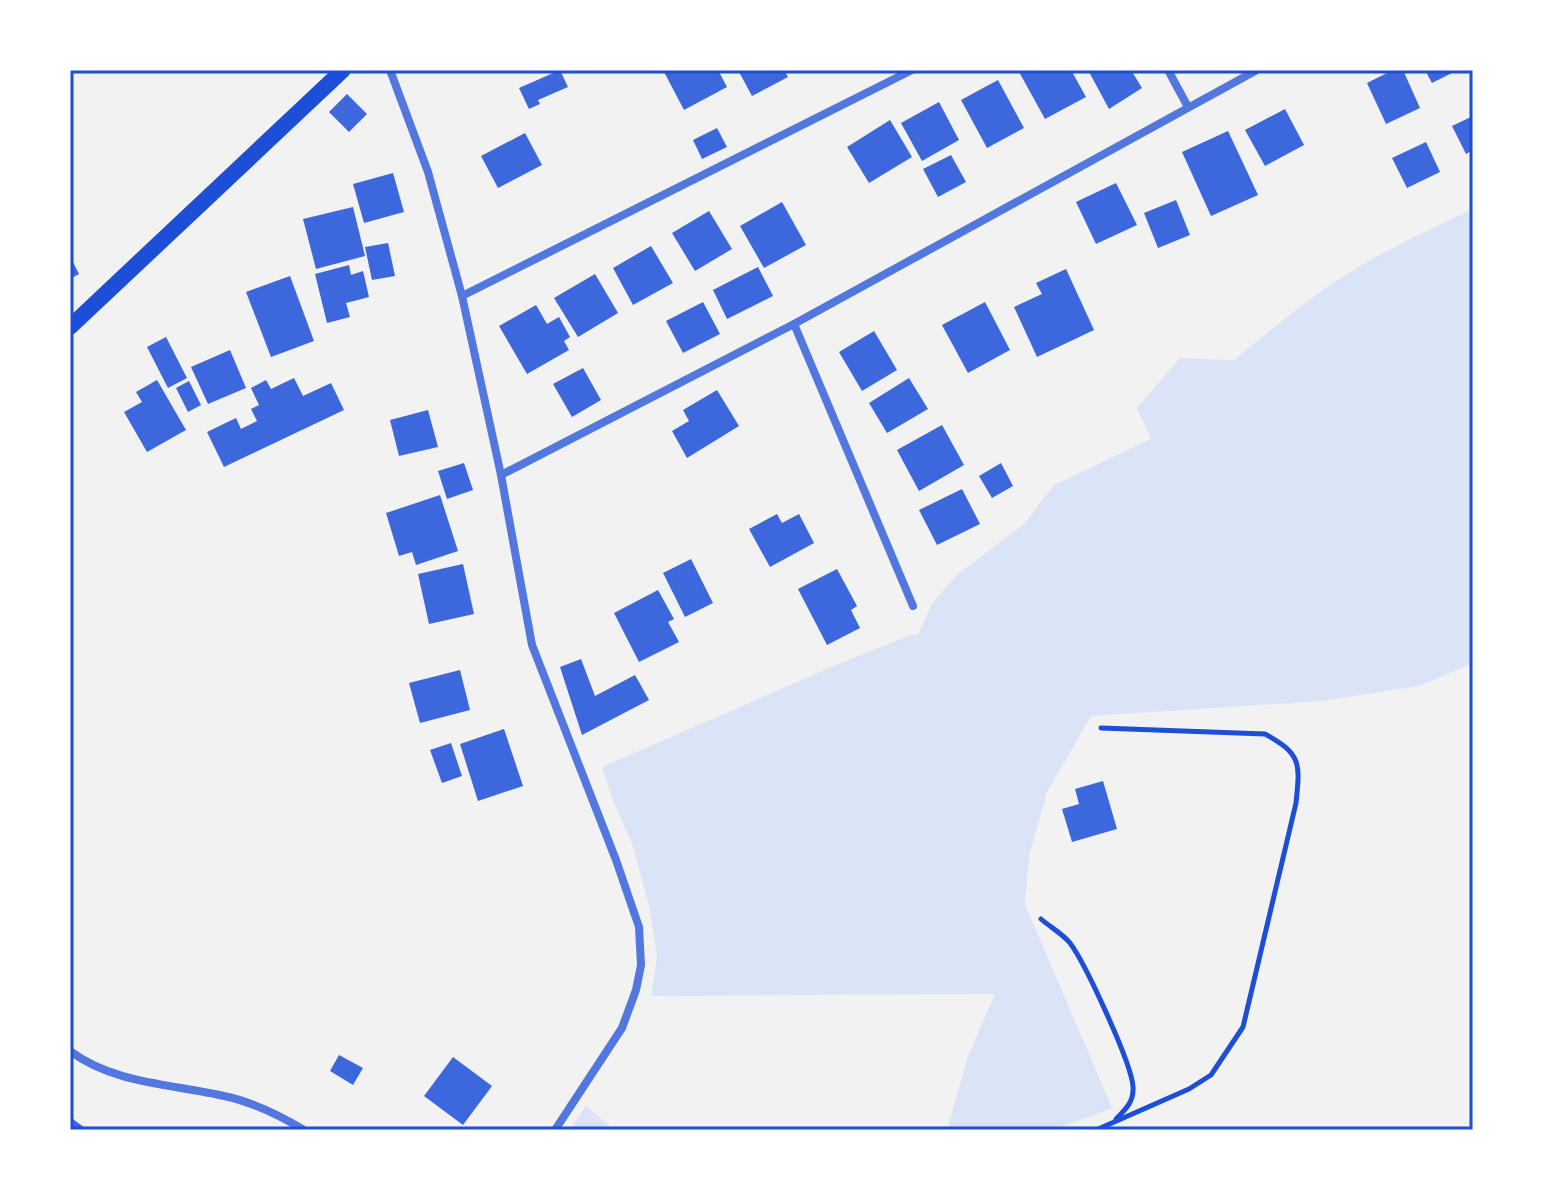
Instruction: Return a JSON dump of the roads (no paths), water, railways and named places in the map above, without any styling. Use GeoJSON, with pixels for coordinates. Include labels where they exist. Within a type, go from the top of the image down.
{"type":"FeatureCollection","features":[{"type":"Feature","properties":{"kind":"main road"},"geometry":{"type":"LineString","coordinates":[[70,327],[343,70]]}},
{"type":"Feature","properties":{"kind":"street"},"geometry":{"type":"LineString","coordinates":[[390,70],[428,172],[462,296],[501,475],[532,645],[639,927],[641,965],[636,990],[622,1028],[555,1130]]}},
{"type":"Feature","properties":{"kind":"street"},"geometry":{"type":"LineString","coordinates":[[462,296],[912,70]]}},
{"type":"Feature","properties":{"kind":"street"},"geometry":{"type":"LineString","coordinates":[[1168,70],[1188,107]]}},
{"type":"Feature","properties":{"kind":"street"},"geometry":{"type":"LineString","coordinates":[[501,475],[794,324],[1257,70]]}},
{"type":"Feature","properties":{"kind":"street"},"geometry":{"type":"LineString","coordinates":[[794,324],[913,606]]}},
{"type":"Feature","properties":{"kind":"street"},"geometry":{"type":"LineString","coordinates":[[70,1051],[120,1077],[228,1096],[278,1114],[304,1130]]}}]}
